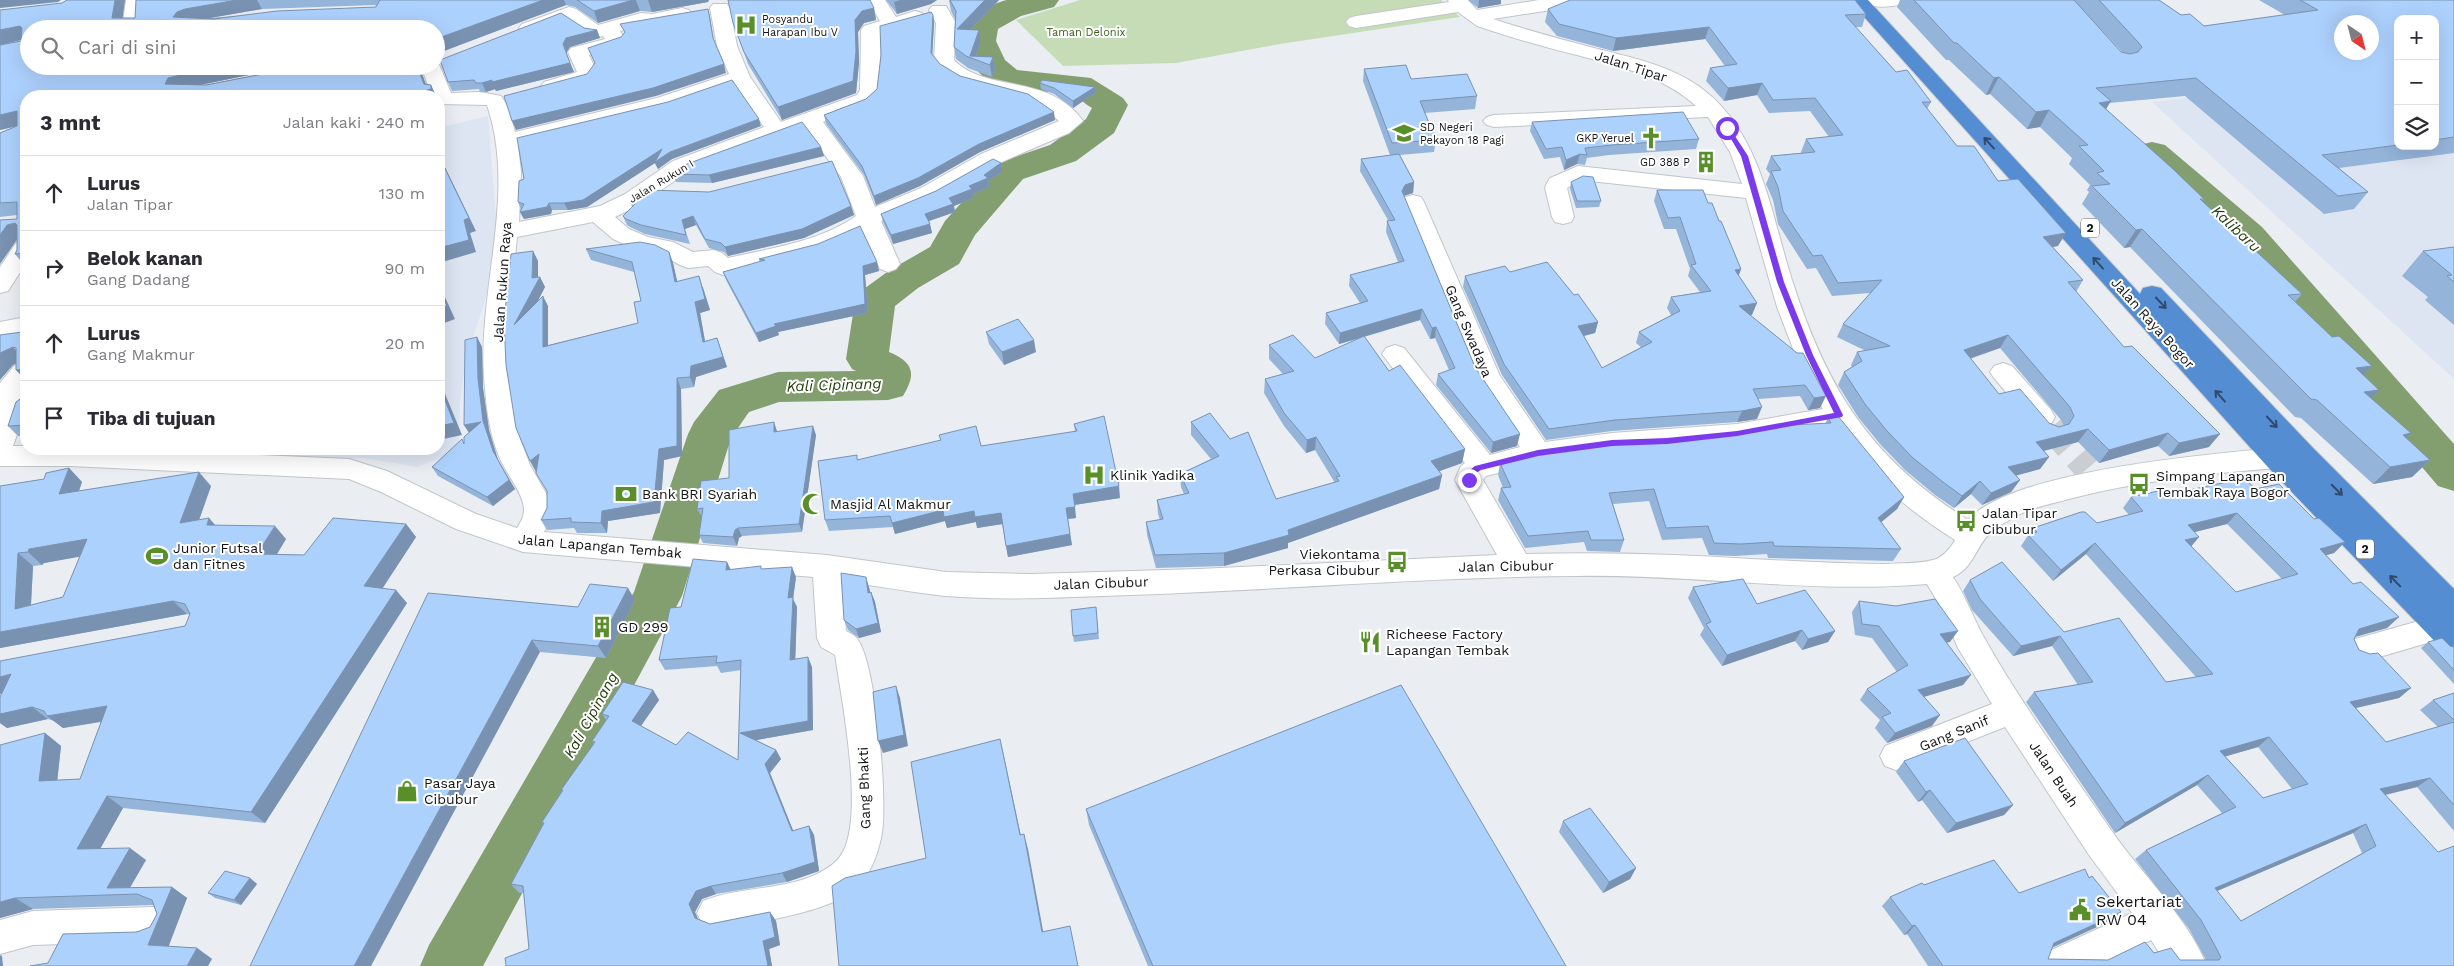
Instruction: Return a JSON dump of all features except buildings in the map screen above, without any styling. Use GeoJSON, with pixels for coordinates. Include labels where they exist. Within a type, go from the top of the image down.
{"type":"FeatureCollection","features":[{"type":"Feature","properties":{"kind":"highway","name":"Jalan Raya Bogor"},"geometry":{"type":"LineString","coordinates":[[1858,0],[2442,616]]}},
{"type":"Feature","properties":{"kind":"highway","name":"Jalan Raya Bogor"},"geometry":{"type":"LineString","coordinates":[[1876,0],[2290,456]]}},
{"type":"Feature","properties":{"kind":"street"},"geometry":{"type":"LineString","coordinates":[[131,20],[135,0]]}},
{"type":"Feature","properties":{"kind":"street"},"geometry":{"type":"LineString","coordinates":[[876,0],[891,24]]}},
{"type":"Feature","properties":{"kind":"street"},"geometry":{"type":"LineString","coordinates":[[1356,22],[1464,7],[1576,0]]}},
{"type":"Feature","properties":{"kind":"street"},"geometry":{"type":"LineString","coordinates":[[1876,0],[1895,0]]}},
{"type":"Feature","properties":{"kind":"street"},"geometry":{"type":"LineString","coordinates":[[598,214],[621,234],[643,244],[665,247],[688,260],[714,258],[723,267],[812,246],[857,226],[868,218],[928,193],[989,158],[1062,129],[1072,122],[1036,95],[992,86],[947,66],[944,61],[945,5]]}},
{"type":"Feature","properties":{"kind":"street","name":"Jalan Rukun I"},"geometry":{"type":"LineString","coordinates":[[506,232],[598,214],[633,199],[681,166],[776,130],[860,102],[868,96],[871,64],[870,32],[875,28],[945,5]]}},
{"type":"Feature","properties":{"kind":"street","name":"Jalan Tipar"},"geometry":{"type":"LineString","coordinates":[[1464,7],[1498,27],[1652,70],[1691,90],[1713,111],[1736,141],[1744,156],[1787,298],[1825,391],[1839,415],[1853,435],[1887,474],[1915,498],[1971,536]]}},
{"type":"Feature","properties":{"kind":"street"},"geometry":{"type":"LineString","coordinates":[[514,34],[569,13],[595,32],[641,20],[652,20],[710,8],[740,77],[776,130]]}},
{"type":"Feature","properties":{"kind":"street"},"geometry":{"type":"LineString","coordinates":[[445,99],[511,96],[583,77],[587,72],[578,52],[616,40],[608,29]]}},
{"type":"Feature","properties":{"kind":"street"},"geometry":{"type":"LineString","coordinates":[[435,75],[440,90]]}},
{"type":"Feature","properties":{"kind":"street"},"geometry":{"type":"LineString","coordinates":[[508,140],[663,103],[740,77]]}},
{"type":"Feature","properties":{"kind":"street","name":"Jalan Rukun Raya"},"geometry":{"type":"LineString","coordinates":[[511,96],[506,232],[496,331],[497,372],[507,441],[537,502],[539,510],[536,524],[523,541]]}},
{"type":"Feature","properties":{"kind":"street"},"geometry":{"type":"LineString","coordinates":[[1494,121],[1713,111]]}},
{"type":"Feature","properties":{"kind":"street"},"geometry":{"type":"LineString","coordinates":[[810,120],[830,163],[852,176],[888,264]]}},
{"type":"Feature","properties":{"kind":"street"},"geometry":{"type":"LineString","coordinates":[[1563,217],[1556,188],[1558,183],[1578,174],[1755,192]]}},
{"type":"Feature","properties":{"kind":"street"},"geometry":{"type":"LineString","coordinates":[[645,190],[680,192]]}},
{"type":"Feature","properties":{"kind":"street","name":"Gang Swadaya"},"geometry":{"type":"LineString","coordinates":[[1413,202],[1488,378],[1538,453]]}},
{"type":"Feature","properties":{"kind":"street"},"geometry":{"type":"LineString","coordinates":[[0,285],[20,254]]}},
{"type":"Feature","properties":{"kind":"street"},"geometry":{"type":"LineString","coordinates":[[0,330],[20,326]]}},
{"type":"Feature","properties":{"kind":"street"},"geometry":{"type":"LineString","coordinates":[[1395,354],[1482,466]]}},
{"type":"Feature","properties":{"kind":"street"},"geometry":{"type":"LineString","coordinates":[[2003,372],[2051,428]]}},
{"type":"Feature","properties":{"kind":"street"},"geometry":{"type":"LineString","coordinates":[[0,445],[15,404],[9,398],[8,393],[20,375]]}},
{"type":"Feature","properties":{"kind":"street"},"geometry":{"type":"LineString","coordinates":[[1518,566],[1469,480],[1470,473],[1482,466],[1538,453],[1612,443],[1667,441],[1737,434],[1839,415]]}},
{"type":"Feature","properties":{"kind":"street","name":"Jalan Lapangan Tembak"},"geometry":{"type":"LineString","coordinates":[[0,456],[70,456],[349,470],[383,480],[458,518],[523,541],[704,555]]}},
{"type":"Feature","properties":{"kind":"street","name":"Jalan Cibubur"},"geometry":{"type":"LineString","coordinates":[[704,555],[827,567],[946,584],[1032,586],[1200,581],[1434,568],[1580,564],[1717,568],[1866,576],[1935,572],[1955,561],[1982,523],[2008,507],[2092,475],[2290,456]]}},
{"type":"Feature","properties":{"kind":"street","name":"Gang Bhakti"},"geometry":{"type":"LineString","coordinates":[[715,913],[808,894],[829,885],[850,872],[860,855],[868,826],[866,759],[850,654],[844,645],[832,638],[827,567]]}},
{"type":"Feature","properties":{"kind":"street","name":"Jalan Buah"},"geometry":{"type":"LineString","coordinates":[[1935,572],[1952,600],[1969,638],[2012,710],[2101,844],[2158,920],[2189,966]]}},
{"type":"Feature","properties":{"kind":"street"},"geometry":{"type":"LineString","coordinates":[[2359,650],[2442,616]]}},
{"type":"Feature","properties":{"kind":"street","name":"Gang Sanif"},"geometry":{"type":"LineString","coordinates":[[1896,756],[2012,710]]}},
{"type":"Feature","properties":{"kind":"street"},"geometry":{"type":"LineString","coordinates":[[2058,966],[2158,920]]}},
{"type":"Feature","properties":{"kind":"street"},"geometry":{"type":"LineString","coordinates":[[0,937],[33,928],[153,924]]}},
{"type":"Feature","properties":{"kind":"shaded area"},"geometry":{"type":"Polygon","coordinates":[[[2389,0],[2454,17],[2454,379],[2152,102],[2227,93],[2156,32],[2389,0]]]}},
{"type":"Feature","properties":{"kind":"shaded area"},"geometry":{"type":"Polygon","coordinates":[[[488,116],[498,244],[484,305],[466,357],[460,405],[459,451],[417,467],[364,458],[328,460],[217,455],[445,455],[445,124],[446,126],[488,116]]]}},
{"type":"Feature","properties":{"kind":"green space","name":"Taman Delonix"},"geometry":{"type":"Polygon","coordinates":[[[1080,0],[1441,0],[1460,17],[1280,44],[1176,63],[1063,66],[1016,20],[1080,0]]]}},
{"type":"Feature","properties":{"kind":"waterway","name":"Kali Cipinang"},"geometry":{"type":"LineString","coordinates":[[450,966],[657,596],[710,434],[734,401],[778,387],[888,385],[889,369],[867,359],[875,301],[904,279],[945,255],[959,230],[1010,171],[1063,153],[1101,125],[1111,105],[1079,85],[1008,79],[990,65],[980,41],[983,24],[1010,9],[1043,0]]}},
{"type":"Feature","properties":{"kind":"waterway","name":"Kalibaru"},"geometry":{"type":"LineString","coordinates":[[2152,153],[2248,236],[2454,474]]}},
{"type":"Feature","properties":{"kind":"tunnel"},"geometry":{"type":"LineString","coordinates":[[2051,428],[2087,469]]}},
{"type":"Feature","properties":{"kind":"place","name":"Posyandu Harapan Ibu V"},"geometry":{"type":"Point","coordinates":[746,25]}},
{"type":"Feature","properties":{"kind":"place","name":"SD Negeri Pekayon 18 Pagi"},"geometry":{"type":"Point","coordinates":[1404,133]}},
{"type":"Feature","properties":{"kind":"place","name":"GKP Yeruel"},"geometry":{"type":"Point","coordinates":[1651,138]}},
{"type":"Feature","properties":{"kind":"place","name":"GD 388 P"},"geometry":{"type":"Point","coordinates":[1706,162]}},
{"type":"Feature","properties":{"kind":"place","name":"Klinik Yadika"},"geometry":{"type":"Point","coordinates":[1094,475]}},
{"type":"Feature","properties":{"kind":"place","name":"Simpang Lapangan Tembak Raya Bogor"},"geometry":{"type":"Point","coordinates":[2139,484]}},
{"type":"Feature","properties":{"kind":"place","name":"Bank BRI Syariah"},"geometry":{"type":"Point","coordinates":[626,494]}},
{"type":"Feature","properties":{"kind":"place","name":"Masjid Al Makmur"},"geometry":{"type":"Point","coordinates":[813,504]}},
{"type":"Feature","properties":{"kind":"place","name":"Jalan Tipar Cibubur"},"geometry":{"type":"Point","coordinates":[1966,521]}},
{"type":"Feature","properties":{"kind":"place","name":"Junior Futsal dan Fitnes"},"geometry":{"type":"Point","coordinates":[157,556]}},
{"type":"Feature","properties":{"kind":"place","name":"Viekontama Perkasa Cibubur"},"geometry":{"type":"Point","coordinates":[1397,562]}},
{"type":"Feature","properties":{"kind":"place","name":"GD 299"},"geometry":{"type":"Point","coordinates":[602,627]}},
{"type":"Feature","properties":{"kind":"place","name":"Richeese Factory Lapangan Tembak"},"geometry":{"type":"Point","coordinates":[1370,642]}},
{"type":"Feature","properties":{"kind":"place","name":"Pasar Jaya Cibubur"},"geometry":{"type":"Point","coordinates":[407,791]}},
{"type":"Feature","properties":{"kind":"place","name":"Sekertariat RW 04"},"geometry":{"type":"Point","coordinates":[2080,910]}},
{"type":"Feature","properties":{"kind":"route"},"geometry":{"type":"LineString","coordinates":[[1469,480],[1470,473],[1478,468],[1538,453],[1612,443],[1667,441],[1737,434],[1839,415],[1825,391],[1809,355],[1780,282],[1750,172],[1744,156],[1727,128]]}}]}
